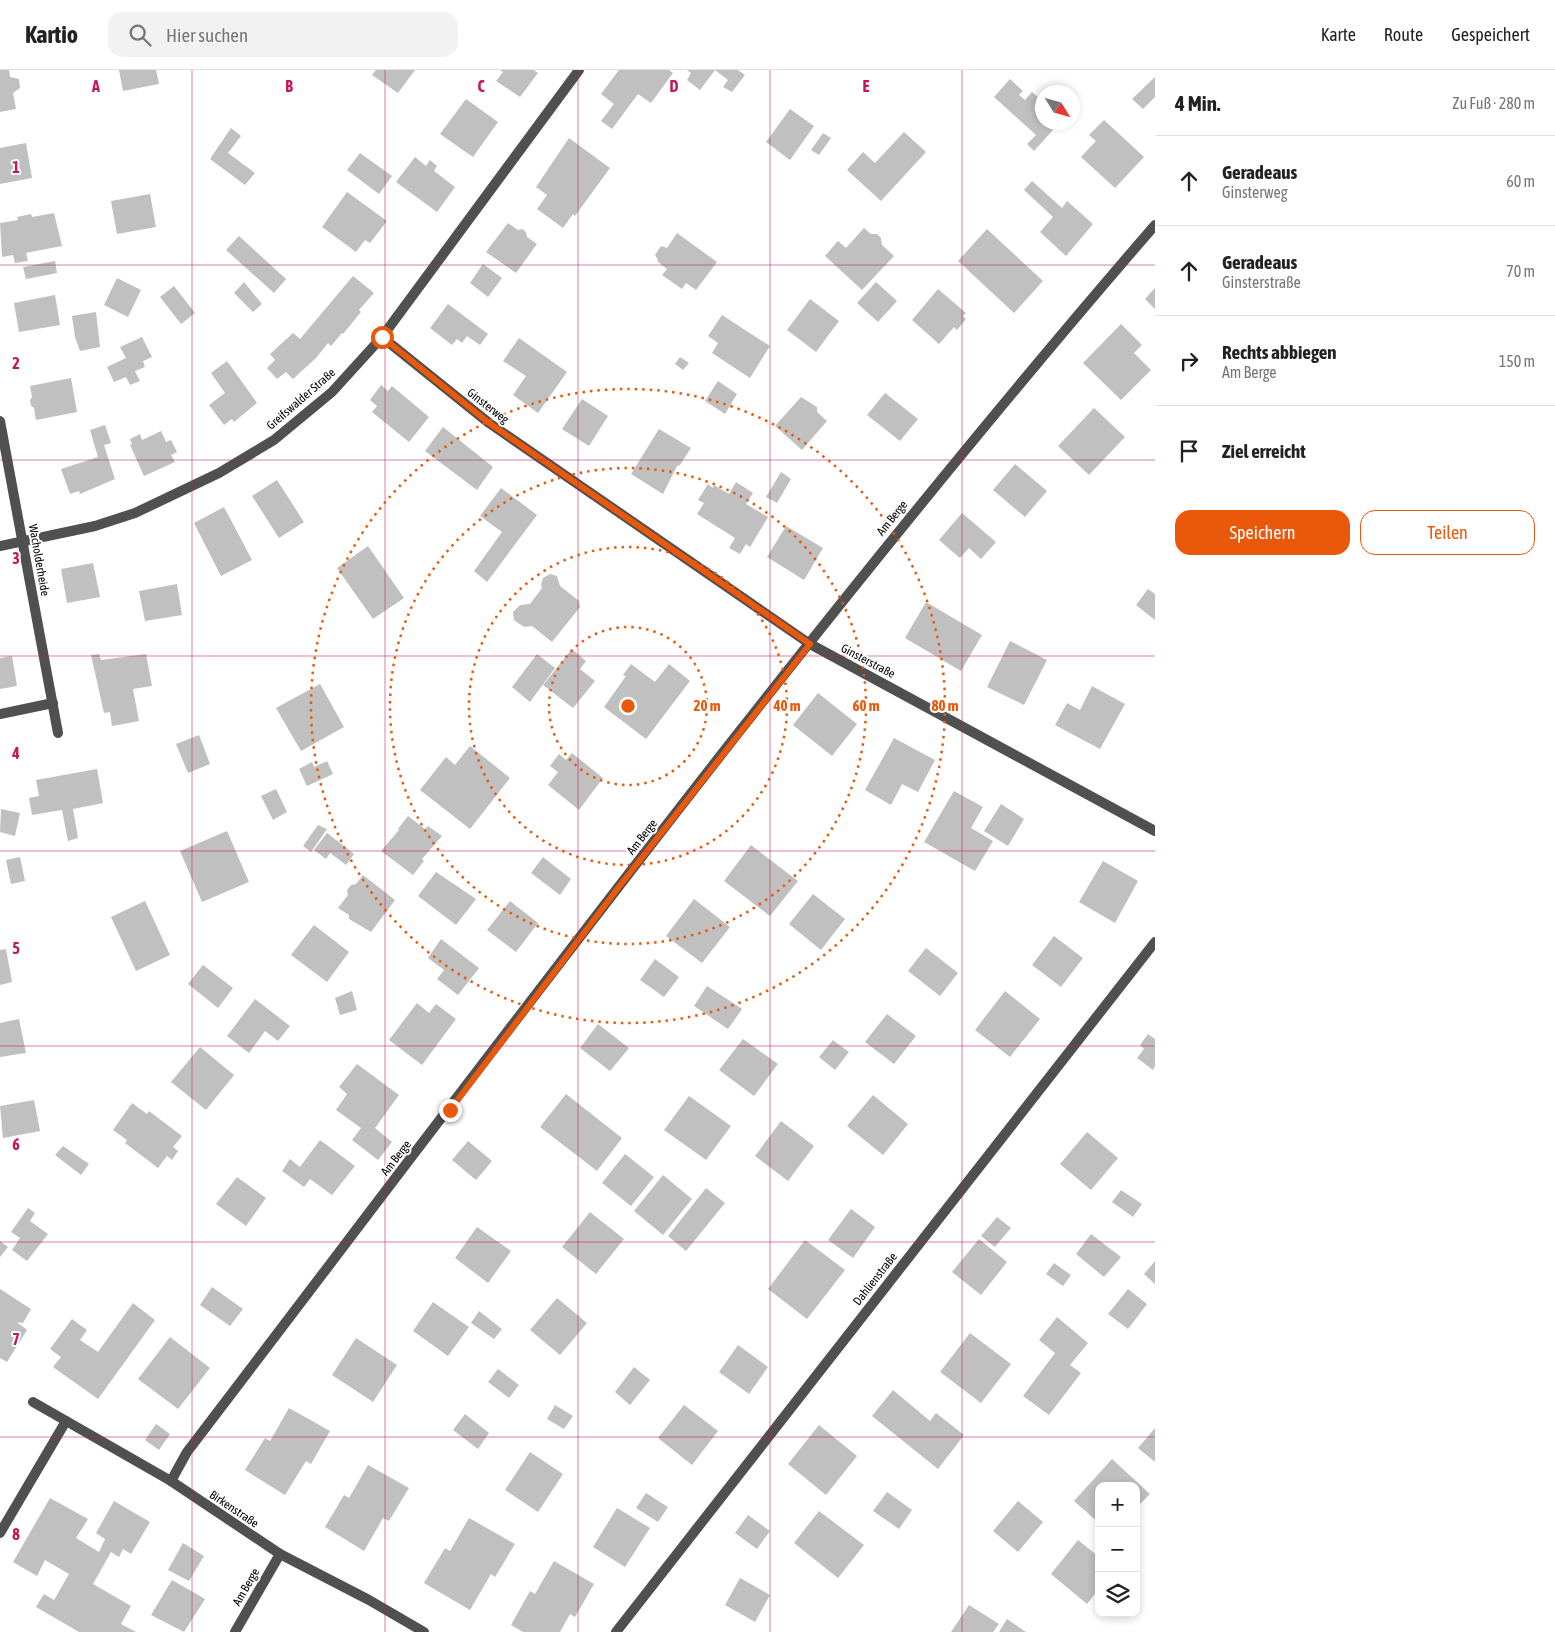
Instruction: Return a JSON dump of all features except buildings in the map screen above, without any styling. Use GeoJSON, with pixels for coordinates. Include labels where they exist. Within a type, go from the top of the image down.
{"type":"FeatureCollection","features":[{"type":"Feature","properties":{"kind":"street","name":"Greifswalder Straße"},"geometry":{"type":"LineString","coordinates":[[0,546],[95,526],[135,513],[219,473],[274,440],[289,428],[332,392],[382,337],[580,70]]}},
{"type":"Feature","properties":{"kind":"street","name":"Am Berge"},"geometry":{"type":"LineString","coordinates":[[171,1481],[187,1452],[618,888],[894,536],[1041,358],[1155,225]]}},
{"type":"Feature","properties":{"kind":"street","name":"Ginsterweg"},"geometry":{"type":"LineString","coordinates":[[382,337],[489,423],[584,489]]}},
{"type":"Feature","properties":{"kind":"street","name":"Wacholderheide"},"geometry":{"type":"LineString","coordinates":[[0,421],[58,733]]}},
{"type":"Feature","properties":{"kind":"street","name":"Ginsterstraße"},"geometry":{"type":"LineString","coordinates":[[584,489],[810,644],[1155,831]]}},
{"type":"Feature","properties":{"kind":"street"},"geometry":{"type":"LineString","coordinates":[[0,714],[53,703]]}},
{"type":"Feature","properties":{"kind":"street","name":"Dahlienstraße"},"geometry":{"type":"LineString","coordinates":[[616,1632],[1155,942]]}},
{"type":"Feature","properties":{"kind":"street","name":"Birkenstraße"},"geometry":{"type":"LineString","coordinates":[[33,1402],[171,1481],[280,1554],[369,1600],[424,1632]]}},
{"type":"Feature","properties":{"kind":"street"},"geometry":{"type":"LineString","coordinates":[[0,1533],[66,1420]]}},
{"type":"Feature","properties":{"kind":"street","name":"Am Berge"},"geometry":{"type":"LineString","coordinates":[[235,1632],[280,1554]]}},
{"type":"Feature","properties":{"kind":"route"},"geometry":{"type":"LineString","coordinates":[[382,337],[489,423],[810,644],[618,888],[450,1110]]}}]}
